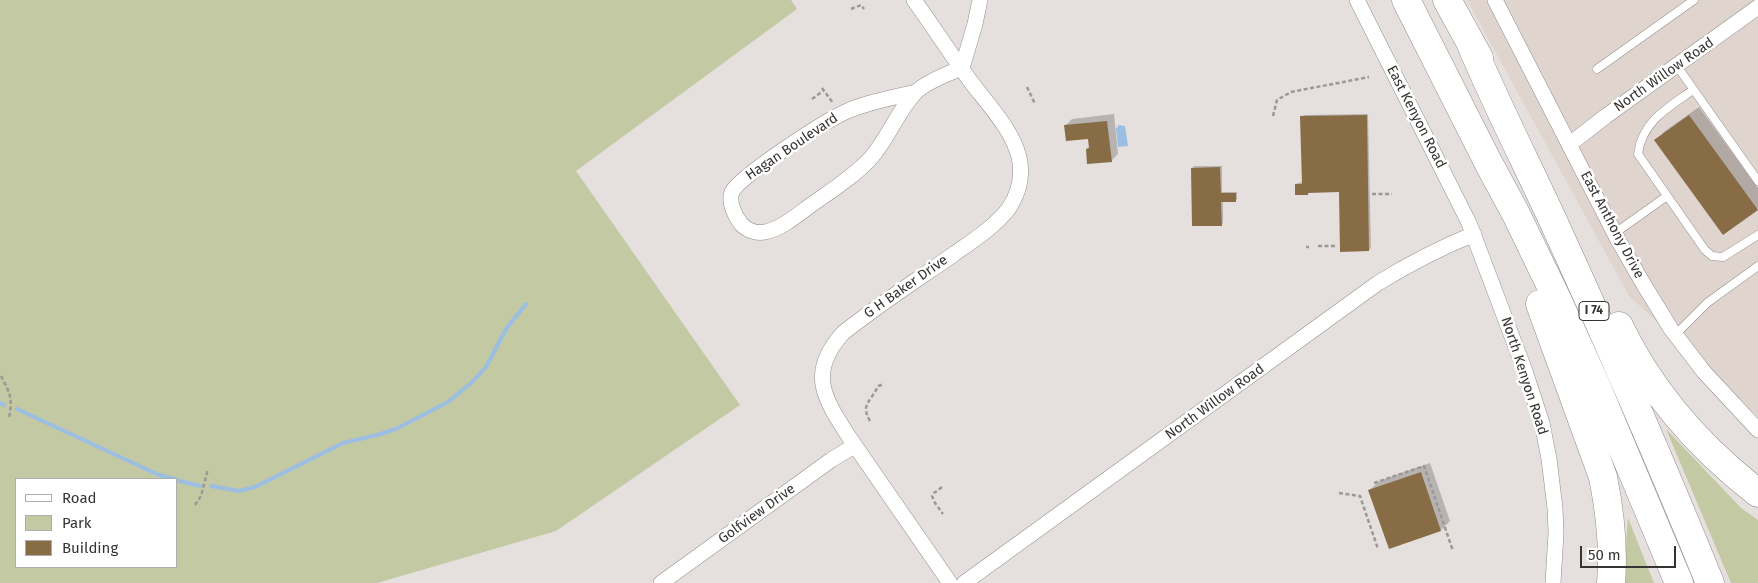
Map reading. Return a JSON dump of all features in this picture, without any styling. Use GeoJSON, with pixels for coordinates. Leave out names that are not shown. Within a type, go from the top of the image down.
{"type":"FeatureCollection","features":[{"type":"Feature","properties":{"kind":"highway","name":"I 74"},"geometry":{"type":"LineString","coordinates":[[1406,0],[1516,214],[1595,383],[1679,583]]}},
{"type":"Feature","properties":{"kind":"highway","name":"I 74"},"geometry":{"type":"LineString","coordinates":[[1447,0],[1470,42],[1492,96],[1554,222],[1622,373],[1710,583]]}},
{"type":"Feature","properties":{"kind":"highway"},"geometry":{"type":"LineString","coordinates":[[1470,42],[1521,129],[1639,364],[1658,391],[1702,444],[1728,469],[1758,493]]}},
{"type":"Feature","properties":{"kind":"highway"},"geometry":{"type":"LineString","coordinates":[[1489,164],[1603,477],[1609,506],[1612,537],[1611,583]]}},
{"type":"Feature","properties":{"kind":"street","name":"G H Baker Drive"},"geometry":{"type":"LineString","coordinates":[[914,0],[1000,120],[1012,140],[1019,157],[1020,170],[1016,195],[1000,218],[843,333],[827,353],[822,373],[825,394],[836,417],[854,446],[950,583]]}},
{"type":"Feature","properties":{"kind":"street"},"geometry":{"type":"LineString","coordinates":[[962,68],[980,0]]}},
{"type":"Feature","properties":{"kind":"street","name":"East Kenyon Road"},"geometry":{"type":"LineString","coordinates":[[1357,0],[1474,234]]}},
{"type":"Feature","properties":{"kind":"street","name":"East Anthony Drive"},"geometry":{"type":"LineString","coordinates":[[1495,0],[1615,234],[1644,286],[1675,335],[1704,372],[1758,430]]}},
{"type":"Feature","properties":{"kind":"street","name":"North Willow Road"},"geometry":{"type":"LineString","coordinates":[[1570,144],[1758,7]]}},
{"type":"Feature","properties":{"kind":"street","name":"Hagan Boulevard"},"geometry":{"type":"LineString","coordinates":[[916,92],[871,158],[854,174],[773,230],[763,233],[754,232],[740,222],[734,211],[731,199],[732,192],[740,182],[781,152],[840,115],[864,105],[916,92],[936,79],[943,78],[962,68]]}},
{"type":"Feature","properties":{"kind":"street","name":"North Willow Road"},"geometry":{"type":"LineString","coordinates":[[964,583],[1378,283],[1447,245],[1474,234]]}},
{"type":"Feature","properties":{"kind":"street","name":"North Kenyon Road"},"geometry":{"type":"LineString","coordinates":[[1474,234],[1525,371],[1542,423],[1550,459],[1555,508],[1556,533],[1553,583]]}},
{"type":"Feature","properties":{"kind":"street","name":"Golfview Drive"},"geometry":{"type":"LineString","coordinates":[[661,583],[831,460],[854,446]]}},
{"type":"Feature","properties":{"kind":"lane"},"geometry":{"type":"LineString","coordinates":[[1597,70],[1694,0]]}},
{"type":"Feature","properties":{"kind":"lane"},"geometry":{"type":"LineString","coordinates":[[1677,66],[1758,181]]}},
{"type":"Feature","properties":{"kind":"lane"},"geometry":{"type":"LineString","coordinates":[[1694,90],[1653,119],[1639,143],[1638,154],[1705,250],[1712,256],[1723,258],[1758,235]]}},
{"type":"Feature","properties":{"kind":"lane"},"geometry":{"type":"LineString","coordinates":[[1615,234],[1667,196]]}},
{"type":"Feature","properties":{"kind":"lane"},"geometry":{"type":"LineString","coordinates":[[1675,335],[1707,303],[1758,266]]}},
{"type":"Feature","properties":{"kind":"path"},"geometry":{"type":"LineString","coordinates":[[852,9],[861,5],[864,9]]}},
{"type":"Feature","properties":{"kind":"path"},"geometry":{"type":"LineString","coordinates":[[1273,116],[1277,100],[1291,92],[1369,78]]}},
{"type":"Feature","properties":{"kind":"path"},"geometry":{"type":"LineString","coordinates":[[1027,87],[1035,104]]}},
{"type":"Feature","properties":{"kind":"path"},"geometry":{"type":"LineString","coordinates":[[812,99],[823,90],[840,115]]}},
{"type":"Feature","properties":{"kind":"path"},"geometry":{"type":"LineString","coordinates":[[1372,194],[1392,194]]}},
{"type":"Feature","properties":{"kind":"path"},"geometry":{"type":"LineString","coordinates":[[1318,246],[1336,246]]}},
{"type":"Feature","properties":{"kind":"path"},"geometry":{"type":"LineString","coordinates":[[1,376],[10,393],[12,404],[9,418]]}},
{"type":"Feature","properties":{"kind":"path"},"geometry":{"type":"LineString","coordinates":[[870,421],[865,410],[866,406],[878,386],[884,384]]}},
{"type":"Feature","properties":{"kind":"path"},"geometry":{"type":"LineString","coordinates":[[1374,482],[1424,466],[1453,551]]}},
{"type":"Feature","properties":{"kind":"path"},"geometry":{"type":"LineString","coordinates":[[194,505],[204,486],[208,469]]}},
{"type":"Feature","properties":{"kind":"path"},"geometry":{"type":"LineString","coordinates":[[942,487],[932,496],[943,514]]}},
{"type":"Feature","properties":{"kind":"path"},"geometry":{"type":"LineString","coordinates":[[1339,493],[1360,496],[1378,549]]}},
{"type":"Feature","properties":{"kind":"shaded area"},"geometry":{"type":"Polygon","coordinates":[[[1467,0],[1758,0],[1758,416],[1629,296],[1467,0]]]}},
{"type":"Feature","properties":{"kind":"green space"},"geometry":{"type":"Polygon","coordinates":[[[0,0],[791,0],[797,9],[576,171],[740,405],[556,531],[377,583],[0,583],[0,0]]]}},
{"type":"Feature","properties":{"kind":"green space"},"geometry":{"type":"Polygon","coordinates":[[[1666,429],[1741,508],[1758,520],[1758,583],[1731,583],[1666,429]]]}},
{"type":"Feature","properties":{"kind":"green space"},"geometry":{"type":"Polygon","coordinates":[[[1628,518],[1654,583],[1623,583],[1628,518]]]}},
{"type":"Feature","properties":{"kind":"water"},"geometry":{"type":"Polygon","coordinates":[[[1118,125],[1125,126],[1128,146],[1118,147],[1116,128],[1118,125]]]}},
{"type":"Feature","properties":{"kind":"building"},"geometry":{"type":"Polygon","coordinates":[[[1367,115],[1369,251],[1340,252],[1339,192],[1295,195],[1295,184],[1302,184],[1300,116],[1367,115]]]}},
{"type":"Feature","properties":{"kind":"building"},"geometry":{"type":"Polygon","coordinates":[[[1689,115],[1758,210],[1723,235],[1654,140],[1689,115]]]}},
{"type":"Feature","properties":{"kind":"building"},"geometry":{"type":"Polygon","coordinates":[[[1107,121],[1112,162],[1087,164],[1086,149],[1089,148],[1088,139],[1066,141],[1064,125],[1107,121]]]}},
{"type":"Feature","properties":{"kind":"building"},"geometry":{"type":"Polygon","coordinates":[[[1220,167],[1221,193],[1236,193],[1236,202],[1221,202],[1222,226],[1192,226],[1191,168],[1220,167]]]}},
{"type":"Feature","properties":{"kind":"building"},"geometry":{"type":"Polygon","coordinates":[[[1421,472],[1441,531],[1389,549],[1368,490],[1421,472]]]}},
{"type":"Feature","properties":{"kind":"waterway"},"geometry":{"type":"LineString","coordinates":[[211,486],[239,491],[255,487],[343,443],[396,429],[448,402],[471,383],[486,367],[506,329],[526,304]]}},
{"type":"Feature","properties":{"kind":"waterway"},"geometry":{"type":"LineString","coordinates":[[0,403],[4,405]]}},
{"type":"Feature","properties":{"kind":"waterway"},"geometry":{"type":"LineString","coordinates":[[17,409],[159,475],[171,478]]}},
{"type":"Feature","properties":{"kind":"waterway"},"geometry":{"type":"LineString","coordinates":[[178,480],[200,486]]}}]}
